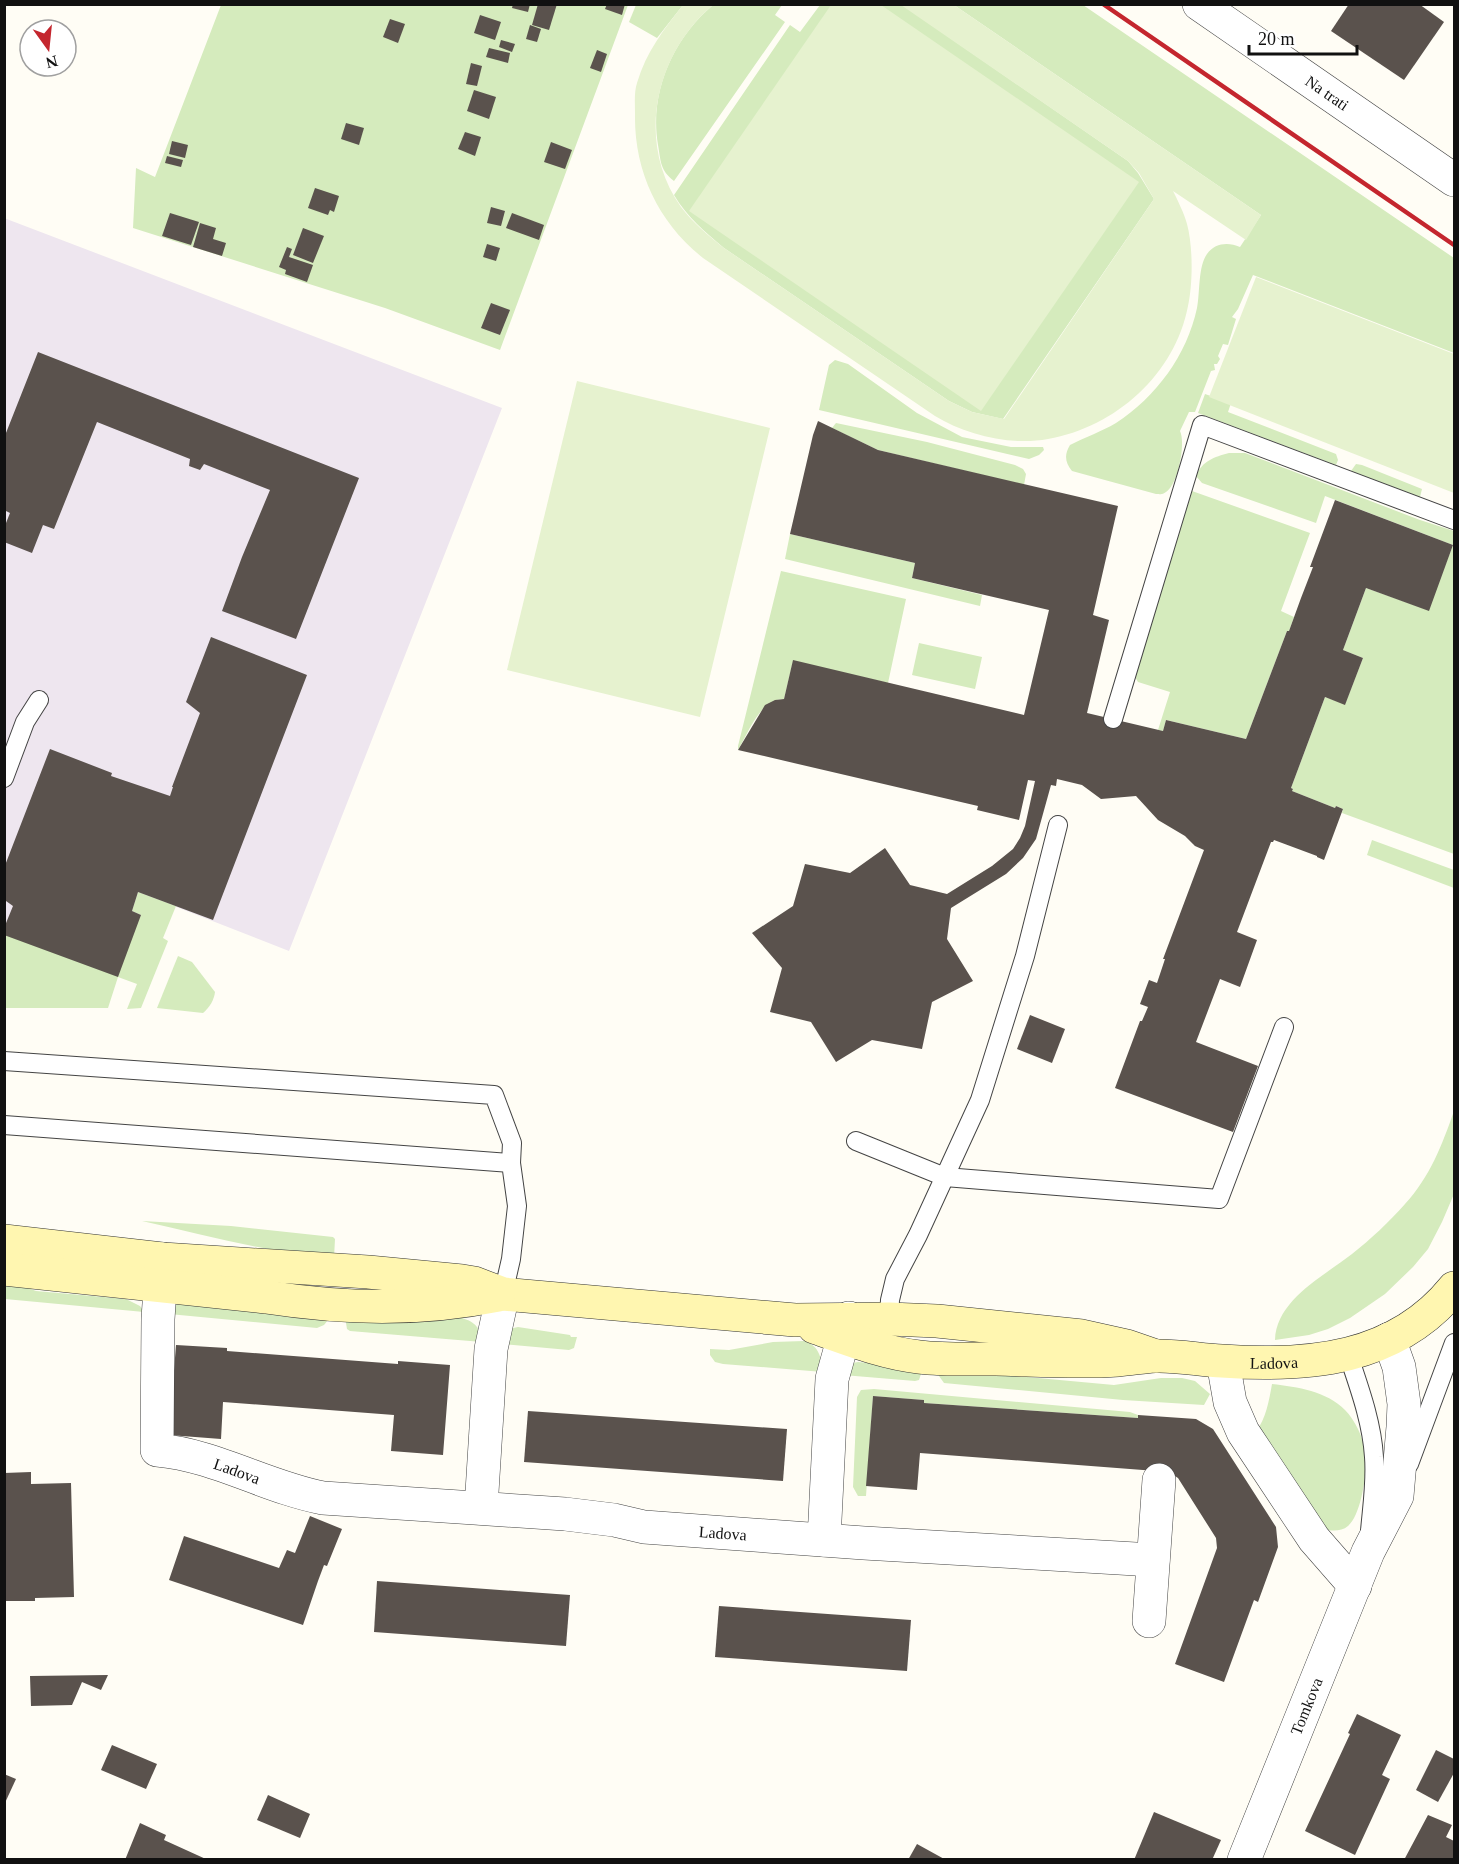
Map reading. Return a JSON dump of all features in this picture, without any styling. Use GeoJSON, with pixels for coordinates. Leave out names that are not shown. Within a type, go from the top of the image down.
{"type":"FeatureCollection","features":[{"type":"Feature","properties":{"kind":"main road","name":"Ladova"},"geometry":{"type":"LineString","coordinates":[[4,1241],[305,1303],[363,1307],[448,1304],[503,1294],[795,1320],[846,1328],[887,1351],[919,1357],[1082,1362],[1156,1356],[1223,1362],[1306,1362],[1348,1354],[1389,1339]]}},
{"type":"Feature","properties":{"kind":"main road","name":"Ladova"},"geometry":{"type":"LineString","coordinates":[[4,1269],[161,1272]]}},
{"type":"Feature","properties":{"kind":"main road"},"geometry":{"type":"LineString","coordinates":[[1389,1339],[1429,1312],[1455,1288]]}},
{"type":"Feature","properties":{"kind":"main road","name":"Ladova"},"geometry":{"type":"LineString","coordinates":[[846,1328],[889,1319],[937,1321],[1082,1336],[1127,1346],[1156,1356]]}},
{"type":"Feature","properties":{"kind":"street","name":"Na trati"},"geometry":{"type":"LineString","coordinates":[[1199,4],[1455,180]]}},
{"type":"Feature","properties":{"kind":"street","name":"Ladova"},"geometry":{"type":"LineString","coordinates":[[161,1272],[158,1319],[157,1450],[203,1459],[304,1494],[323,1498],[481,1508],[604,1519],[644,1527],[1153,1560]]}},
{"type":"Feature","properties":{"kind":"street"},"geometry":{"type":"LineString","coordinates":[[481,1508],[491,1349],[503,1294]]}},
{"type":"Feature","properties":{"kind":"street"},"geometry":{"type":"LineString","coordinates":[[824,1540],[832,1379],[846,1328]]}},
{"type":"Feature","properties":{"kind":"street","name":"Tomkova"},"geometry":{"type":"LineString","coordinates":[[1244,1860],[1368,1552],[1396,1496],[1404,1416],[1403,1393],[1399,1367],[1389,1339]]}},
{"type":"Feature","properties":{"kind":"street"},"geometry":{"type":"LineString","coordinates":[[1223,1362],[1230,1402],[1243,1432],[1314,1539],[1355,1586]]}},
{"type":"Feature","properties":{"kind":"street"},"geometry":{"type":"LineString","coordinates":[[1149,1621],[1159,1480]]}},
{"type":"Feature","properties":{"kind":"lane"},"geometry":{"type":"LineString","coordinates":[[1113,719],[1202,425],[1455,520]]}},
{"type":"Feature","properties":{"kind":"lane"},"geometry":{"type":"LineString","coordinates":[[4,778],[25,722],[39,700]]}},
{"type":"Feature","properties":{"kind":"lane"},"geometry":{"type":"LineString","coordinates":[[889,1319],[890,1300],[895,1279],[980,1100],[1025,956],[1058,825]]}},
{"type":"Feature","properties":{"kind":"lane"},"geometry":{"type":"LineString","coordinates":[[856,1141],[945,1177],[1219,1199],[1284,1027]]}},
{"type":"Feature","properties":{"kind":"lane"},"geometry":{"type":"LineString","coordinates":[[4,1061],[494,1095],[512,1143],[511,1163],[517,1206],[511,1259],[503,1294]]}},
{"type":"Feature","properties":{"kind":"lane"},"geometry":{"type":"LineString","coordinates":[[4,1125],[511,1163]]}},
{"type":"Feature","properties":{"kind":"lane","name":"Tomkova"},"geometry":{"type":"LineString","coordinates":[[1396,1496],[1455,1343]]}},
{"type":"Feature","properties":{"kind":"lane","name":"Tomkova"},"geometry":{"type":"LineString","coordinates":[[1348,1354],[1366,1412],[1374,1456],[1368,1552]]}},
{"type":"Feature","properties":{"kind":"shaded area"},"geometry":{"type":"Polygon","coordinates":[[[4,218],[502,408],[289,951],[156,899],[141,915],[5,932],[4,218]]]}},
{"type":"Feature","properties":{"kind":"green space"},"geometry":{"type":"Polygon","coordinates":[[[901,4],[1128,161],[1154,199],[1003,419],[972,412],[949,401],[724,248],[703,230],[674,195],[790,25],[800,32],[820,5],[901,4]]]}},
{"type":"Feature","properties":{"kind":"green space"},"geometry":{"type":"Polygon","coordinates":[[[221,5],[628,5],[500,350],[385,308],[133,228],[136,168],[155,177],[221,5]]]}},
{"type":"Feature","properties":{"kind":"green space"},"geometry":{"type":"Polygon","coordinates":[[[636,5],[683,5],[657,38],[629,22],[636,5]]]}},
{"type":"Feature","properties":{"kind":"green space"},"geometry":{"type":"Polygon","coordinates":[[[683,5],[713,5],[693,25],[677,48],[665,73],[658,100],[656,127],[658,155],[667,182],[681,207],[696,224],[724,248],[949,401],[972,412],[1004,419],[1154,199],[1139,173],[1128,161],[901,5],[954,5],[1261,215],[1246,240],[1173,191],[1186,220],[1189,233],[1191,276],[1188,306],[1181,331],[1170,354],[1139,394],[1119,410],[1073,433],[1034,441],[1004,440],[961,429],[935,416],[703,258],[687,244],[661,212],[644,175],[639,155],[635,90],[650,51],[683,5]]]}},
{"type":"Feature","properties":{"kind":"green space"},"geometry":{"type":"Polygon","coordinates":[[[713,5],[782,5],[775,15],[785,22],[674,181],[664,169],[658,145],[656,125],[661,86],[667,68],[686,34],[713,5]]]}},
{"type":"Feature","properties":{"kind":"green space"},"geometry":{"type":"Polygon","coordinates":[[[831,5],[881,5],[1139,182],[981,411],[689,211],[831,5]]]}},
{"type":"Feature","properties":{"kind":"green space"},"geometry":{"type":"Polygon","coordinates":[[[954,5],[1083,5],[1454,258],[1454,353],[1253,275],[1232,317],[1236,319],[1228,345],[1223,344],[1218,356],[1220,359],[1217,364],[1214,364],[1215,370],[1211,371],[1195,412],[1189,412],[1180,431],[1182,445],[1180,463],[1170,488],[1163,494],[1156,494],[1072,471],[1066,458],[1070,445],[1116,423],[1131,413],[1157,388],[1178,358],[1197,308],[1202,265],[1207,254],[1210,250],[1222,245],[1231,244],[1240,247],[1261,215],[954,5]]]}},
{"type":"Feature","properties":{"kind":"green space"},"geometry":{"type":"Polygon","coordinates":[[[1256,277],[1454,354],[1454,493],[1209,397],[1256,277]]]}},
{"type":"Feature","properties":{"kind":"green space"},"geometry":{"type":"Polygon","coordinates":[[[835,360],[848,364],[917,413],[962,437],[1011,447],[1043,447],[1044,450],[1029,459],[819,410],[829,365],[835,360]]]}},
{"type":"Feature","properties":{"kind":"green space"},"geometry":{"type":"Polygon","coordinates":[[[577,381],[770,428],[700,717],[507,670],[577,381]]]}},
{"type":"Feature","properties":{"kind":"green space"},"geometry":{"type":"Polygon","coordinates":[[[1205,394],[1231,403],[1228,412],[1336,454],[1338,460],[1336,465],[1198,413],[1205,394]]]}},
{"type":"Feature","properties":{"kind":"green space"},"geometry":{"type":"Polygon","coordinates":[[[836,423],[927,442],[1015,465],[1023,469],[1026,474],[1024,485],[878,450],[832,428],[836,423]]]}},
{"type":"Feature","properties":{"kind":"green space"},"geometry":{"type":"Polygon","coordinates":[[[1229,453],[1245,453],[1454,531],[1454,854],[1342,813],[1343,809],[1292,791],[1291,788],[1325,697],[1345,704],[1363,658],[1343,650],[1366,588],[1428,610],[1453,545],[1325,496],[1316,523],[1202,483],[1196,476],[1205,463],[1229,453]]]}},
{"type":"Feature","properties":{"kind":"green space"},"geometry":{"type":"Polygon","coordinates":[[[1356,464],[1422,489],[1420,497],[1351,471],[1356,464]]]}},
{"type":"Feature","properties":{"kind":"green space"},"geometry":{"type":"Polygon","coordinates":[[[1192,491],[1310,533],[1281,611],[1294,617],[1246,739],[1166,720],[1163,731],[1158,730],[1170,692],[1138,682],[1135,677],[1192,491]]]}},
{"type":"Feature","properties":{"kind":"green space"},"geometry":{"type":"Polygon","coordinates":[[[790,534],[915,563],[912,578],[982,595],[980,606],[785,559],[790,534]]]}},
{"type":"Feature","properties":{"kind":"green space"},"geometry":{"type":"Polygon","coordinates":[[[781,571],[906,599],[888,683],[793,661],[784,699],[768,704],[762,710],[738,750],[738,746],[781,571]]]}},
{"type":"Feature","properties":{"kind":"green space"},"geometry":{"type":"Polygon","coordinates":[[[919,643],[982,657],[975,689],[912,675],[919,643]]]}},
{"type":"Feature","properties":{"kind":"green space"},"geometry":{"type":"Polygon","coordinates":[[[1372,840],[1454,870],[1454,888],[1367,855],[1372,840]]]}},
{"type":"Feature","properties":{"kind":"green space"},"geometry":{"type":"Polygon","coordinates":[[[138,892],[176,906],[163,938],[168,941],[141,1008],[127,1009],[137,984],[118,977],[108,1008],[5,1008],[4,935],[141,915],[132,911],[138,892]]]}},
{"type":"Feature","properties":{"kind":"green space"},"geometry":{"type":"Polygon","coordinates":[[[178,956],[192,962],[215,992],[214,998],[203,1013],[157,1008],[178,956]]]}},
{"type":"Feature","properties":{"kind":"green space"},"geometry":{"type":"Polygon","coordinates":[[[1454,1111],[1454,1194],[1428,1249],[1385,1294],[1350,1318],[1309,1335],[1275,1340],[1277,1326],[1292,1301],[1373,1236],[1414,1194],[1434,1160],[1454,1111]]]}},
{"type":"Feature","properties":{"kind":"green space"},"geometry":{"type":"Polygon","coordinates":[[[142,1221],[231,1226],[333,1237],[335,1239],[334,1258],[262,1248],[142,1221]]]}},
{"type":"Feature","properties":{"kind":"green space"},"geometry":{"type":"Polygon","coordinates":[[[4,1279],[36,1291],[126,1299],[140,1306],[144,1312],[5,1299],[4,1279]]]}},
{"type":"Feature","properties":{"kind":"green space"},"geometry":{"type":"Polygon","coordinates":[[[180,1303],[328,1320],[317,1328],[169,1314],[175,1305],[180,1303]]]}},
{"type":"Feature","properties":{"kind":"green space"},"geometry":{"type":"Polygon","coordinates":[[[345,1317],[458,1317],[475,1325],[480,1332],[482,1342],[350,1331],[347,1329],[345,1317]]]}},
{"type":"Feature","properties":{"kind":"green space"},"geometry":{"type":"Polygon","coordinates":[[[518,1327],[577,1337],[574,1348],[569,1350],[502,1344],[509,1329],[518,1327]]]}},
{"type":"Feature","properties":{"kind":"green space"},"geometry":{"type":"Polygon","coordinates":[[[804,1341],[817,1349],[823,1372],[723,1364],[715,1362],[710,1355],[710,1349],[729,1350],[773,1342],[804,1341]]]}},
{"type":"Feature","properties":{"kind":"green space"},"geometry":{"type":"Polygon","coordinates":[[[853,1363],[923,1368],[919,1380],[915,1381],[843,1375],[853,1363]]]}},
{"type":"Feature","properties":{"kind":"green space"},"geometry":{"type":"Polygon","coordinates":[[[939,1369],[1114,1385],[1161,1378],[1182,1378],[1195,1381],[1210,1394],[1204,1405],[1123,1400],[944,1383],[939,1376],[939,1369]]]}},
{"type":"Feature","properties":{"kind":"green space"},"geometry":{"type":"Polygon","coordinates":[[[1272,1384],[1302,1389],[1329,1398],[1345,1410],[1358,1429],[1365,1451],[1365,1479],[1357,1512],[1345,1528],[1322,1529],[1256,1432],[1265,1415],[1272,1384]]]}},
{"type":"Feature","properties":{"kind":"green space"},"geometry":{"type":"Polygon","coordinates":[[[874,1389],[1130,1412],[1138,1415],[1138,1418],[924,1403],[924,1400],[873,1396],[866,1496],[858,1496],[853,1487],[857,1397],[861,1390],[874,1389]]]}},
{"type":"Feature","properties":{"kind":"building"},"geometry":{"type":"Polygon","coordinates":[[[513,4],[530,4],[528,12],[512,8],[513,4]]]}},
{"type":"Feature","properties":{"kind":"building"},"geometry":{"type":"Polygon","coordinates":[[[538,4],[557,4],[549,30],[532,25],[538,4]]]}},
{"type":"Feature","properties":{"kind":"building"},"geometry":{"type":"Polygon","coordinates":[[[607,4],[625,4],[622,15],[605,9],[607,4]]]}},
{"type":"Feature","properties":{"kind":"building"},"geometry":{"type":"Polygon","coordinates":[[[1349,4],[1419,4],[1444,22],[1404,80],[1331,31],[1349,4]]]}},
{"type":"Feature","properties":{"kind":"building"},"geometry":{"type":"Polygon","coordinates":[[[480,15],[501,22],[495,40],[474,33],[480,15]]]}},
{"type":"Feature","properties":{"kind":"building"},"geometry":{"type":"Polygon","coordinates":[[[390,19],[405,24],[398,43],[383,37],[390,19]]]}},
{"type":"Feature","properties":{"kind":"building"},"geometry":{"type":"Polygon","coordinates":[[[530,25],[541,29],[537,42],[526,39],[530,25]]]}},
{"type":"Feature","properties":{"kind":"building"},"geometry":{"type":"Polygon","coordinates":[[[501,40],[515,44],[512,52],[499,47],[501,40]]]}},
{"type":"Feature","properties":{"kind":"building"},"geometry":{"type":"Polygon","coordinates":[[[489,48],[510,53],[508,63],[486,57],[489,48]]]}},
{"type":"Feature","properties":{"kind":"building"},"geometry":{"type":"Polygon","coordinates":[[[597,50],[607,54],[601,72],[590,68],[597,50]]]}},
{"type":"Feature","properties":{"kind":"building"},"geometry":{"type":"Polygon","coordinates":[[[471,63],[482,66],[477,86],[466,84],[471,63]]]}},
{"type":"Feature","properties":{"kind":"building"},"geometry":{"type":"Polygon","coordinates":[[[474,90],[496,97],[489,119],[467,111],[474,90]]]}},
{"type":"Feature","properties":{"kind":"building"},"geometry":{"type":"Polygon","coordinates":[[[346,123],[364,128],[359,145],[341,139],[346,123]]]}},
{"type":"Feature","properties":{"kind":"building"},"geometry":{"type":"Polygon","coordinates":[[[465,132],[481,137],[475,156],[458,149],[465,132]]]}},
{"type":"Feature","properties":{"kind":"building"},"geometry":{"type":"Polygon","coordinates":[[[172,141],[188,145],[185,158],[169,154],[172,141]]]}},
{"type":"Feature","properties":{"kind":"building"},"geometry":{"type":"Polygon","coordinates":[[[551,142],[572,150],[565,169],[544,162],[551,142]]]}},
{"type":"Feature","properties":{"kind":"building"},"geometry":{"type":"Polygon","coordinates":[[[167,156],[183,160],[181,167],[165,163],[167,156]]]}},
{"type":"Feature","properties":{"kind":"building"},"geometry":{"type":"Polygon","coordinates":[[[315,188],[339,196],[334,212],[330,210],[328,215],[308,208],[315,188]]]}},
{"type":"Feature","properties":{"kind":"building"},"geometry":{"type":"Polygon","coordinates":[[[491,207],[505,211],[501,226],[487,223],[491,207]]]}},
{"type":"Feature","properties":{"kind":"building"},"geometry":{"type":"Polygon","coordinates":[[[170,213],[199,222],[191,245],[162,236],[170,213]]]}},
{"type":"Feature","properties":{"kind":"building"},"geometry":{"type":"Polygon","coordinates":[[[512,213],[544,225],[539,240],[506,228],[512,213]]]}},
{"type":"Feature","properties":{"kind":"building"},"geometry":{"type":"Polygon","coordinates":[[[200,223],[216,228],[213,239],[226,243],[222,256],[193,247],[200,223]]]}},
{"type":"Feature","properties":{"kind":"building"},"geometry":{"type":"Polygon","coordinates":[[[303,228],[324,236],[313,263],[293,255],[303,228]]]}},
{"type":"Feature","properties":{"kind":"building"},"geometry":{"type":"Polygon","coordinates":[[[487,244],[500,248],[496,261],[483,257],[487,244]]]}},
{"type":"Feature","properties":{"kind":"building"},"geometry":{"type":"Polygon","coordinates":[[[287,247],[292,249],[289,257],[313,265],[307,282],[285,274],[286,270],[279,267],[287,247]]]}},
{"type":"Feature","properties":{"kind":"building"},"geometry":{"type":"Polygon","coordinates":[[[491,303],[510,310],[500,335],[481,328],[491,303]]]}},
{"type":"Feature","properties":{"kind":"building"},"geometry":{"type":"Polygon","coordinates":[[[38,352],[359,478],[296,639],[222,611],[270,490],[204,464],[200,470],[189,466],[190,459],[97,422],[54,529],[43,525],[32,553],[4,542],[4,528],[10,513],[4,510],[4,438],[38,352]]]}},
{"type":"Feature","properties":{"kind":"building"},"geometry":{"type":"Polygon","coordinates":[[[818,421],[878,450],[1118,506],[1093,615],[1109,620],[1087,713],[1163,731],[1166,720],[1246,739],[1313,567],[1310,567],[1335,500],[1453,545],[1429,611],[1366,588],[1343,650],[1363,658],[1345,705],[1325,697],[1291,788],[1292,791],[1343,809],[1324,860],[1274,840],[1271,842],[1237,932],[1257,940],[1240,987],[1220,979],[1196,1042],[1258,1066],[1233,1132],[1115,1088],[1140,1021],[1148,1007],[1140,1004],[1149,980],[1157,983],[1165,959],[1163,959],[1204,850],[1158,820],[1136,796],[1101,799],[1082,785],[1057,779],[1056,786],[1051,785],[1036,839],[1023,858],[1006,874],[951,908],[947,939],[973,981],[932,1002],[922,1049],[872,1040],[836,1062],[811,1022],[770,1012],[782,968],[752,933],[793,906],[805,864],[850,873],[885,848],[910,885],[947,894],[992,866],[1013,849],[1025,826],[1035,781],[1028,780],[1019,820],[977,810],[978,806],[738,750],[765,705],[784,699],[793,660],[1024,715],[1049,610],[912,578],[915,563],[790,534],[818,421]]]}},
{"type":"Feature","properties":{"kind":"building"},"geometry":{"type":"Polygon","coordinates":[[[211,637],[307,675],[213,920],[138,892],[132,911],[141,915],[118,977],[4,935],[4,928],[13,906],[6,901],[4,904],[4,868],[50,749],[112,773],[111,776],[170,796],[200,713],[186,702],[211,637]]]}},
{"type":"Feature","properties":{"kind":"building"},"geometry":{"type":"Polygon","coordinates":[[[1030,1015],[1065,1029],[1052,1063],[1017,1049],[1030,1015]]]}},
{"type":"Feature","properties":{"kind":"building"},"geometry":{"type":"Polygon","coordinates":[[[176,1345],[398,1364],[398,1361],[450,1365],[443,1455],[391,1451],[394,1415],[223,1402],[221,1439],[169,1435],[176,1345]]]}},
{"type":"Feature","properties":{"kind":"building"},"geometry":{"type":"Polygon","coordinates":[[[873,1396],[924,1400],[924,1403],[1138,1418],[1138,1415],[1196,1419],[1213,1429],[1276,1527],[1278,1547],[1258,1602],[1254,1600],[1224,1682],[1175,1664],[1217,1548],[1216,1538],[1178,1478],[1169,1472],[920,1453],[917,1490],[866,1486],[873,1396]]]}},
{"type":"Feature","properties":{"kind":"building"},"geometry":{"type":"Polygon","coordinates":[[[528,1411],[787,1429],[783,1481],[524,1462],[528,1411]]]}},
{"type":"Feature","properties":{"kind":"building"},"geometry":{"type":"Polygon","coordinates":[[[31,1472],[31,1484],[71,1483],[74,1597],[4,1601],[4,1473],[31,1472]]]}},
{"type":"Feature","properties":{"kind":"building"},"geometry":{"type":"Polygon","coordinates":[[[310,1516],[342,1529],[327,1566],[324,1565],[303,1625],[169,1580],[184,1536],[279,1568],[287,1550],[295,1553],[310,1516]]]}},
{"type":"Feature","properties":{"kind":"building"},"geometry":{"type":"Polygon","coordinates":[[[377,1581],[570,1595],[566,1646],[374,1632],[377,1581]]]}},
{"type":"Feature","properties":{"kind":"building"},"geometry":{"type":"Polygon","coordinates":[[[719,1606],[911,1620],[907,1671],[715,1657],[719,1606]]]}},
{"type":"Feature","properties":{"kind":"building"},"geometry":{"type":"Polygon","coordinates":[[[108,1675],[101,1690],[82,1682],[72,1705],[31,1706],[30,1676],[108,1675]]]}},
{"type":"Feature","properties":{"kind":"building"},"geometry":{"type":"Polygon","coordinates":[[[1357,1714],[1401,1735],[1382,1775],[1390,1779],[1355,1855],[1305,1831],[1357,1714]]]}},
{"type":"Feature","properties":{"kind":"building"},"geometry":{"type":"Polygon","coordinates":[[[112,1745],[157,1764],[146,1789],[101,1770],[112,1745]]]}},
{"type":"Feature","properties":{"kind":"building"},"geometry":{"type":"Polygon","coordinates":[[[1436,1750],[1454,1759],[1454,1773],[1438,1802],[1416,1790],[1436,1750]]]}},
{"type":"Feature","properties":{"kind":"building"},"geometry":{"type":"Polygon","coordinates":[[[4,1774],[16,1779],[4,1805],[4,1774]]]}},
{"type":"Feature","properties":{"kind":"building"},"geometry":{"type":"Polygon","coordinates":[[[268,1795],[310,1814],[300,1838],[257,1820],[268,1795]]]}},
{"type":"Feature","properties":{"kind":"building"},"geometry":{"type":"Polygon","coordinates":[[[1154,1812],[1221,1840],[1212,1860],[1134,1860],[1154,1812]]]}},
{"type":"Feature","properties":{"kind":"building"},"geometry":{"type":"Polygon","coordinates":[[[1428,1815],[1452,1825],[1446,1837],[1454,1841],[1453,1860],[1404,1860],[1428,1815]]]}},
{"type":"Feature","properties":{"kind":"building"},"geometry":{"type":"Polygon","coordinates":[[[140,1823],[166,1835],[164,1840],[208,1860],[125,1860],[140,1823]]]}},
{"type":"Feature","properties":{"kind":"building"},"geometry":{"type":"Polygon","coordinates":[[[917,1844],[946,1860],[908,1860],[917,1844]]]}},
{"type":"Feature","properties":{"kind":"railway"},"geometry":{"type":"LineString","coordinates":[[1103,4],[1454,245]]}}]}
